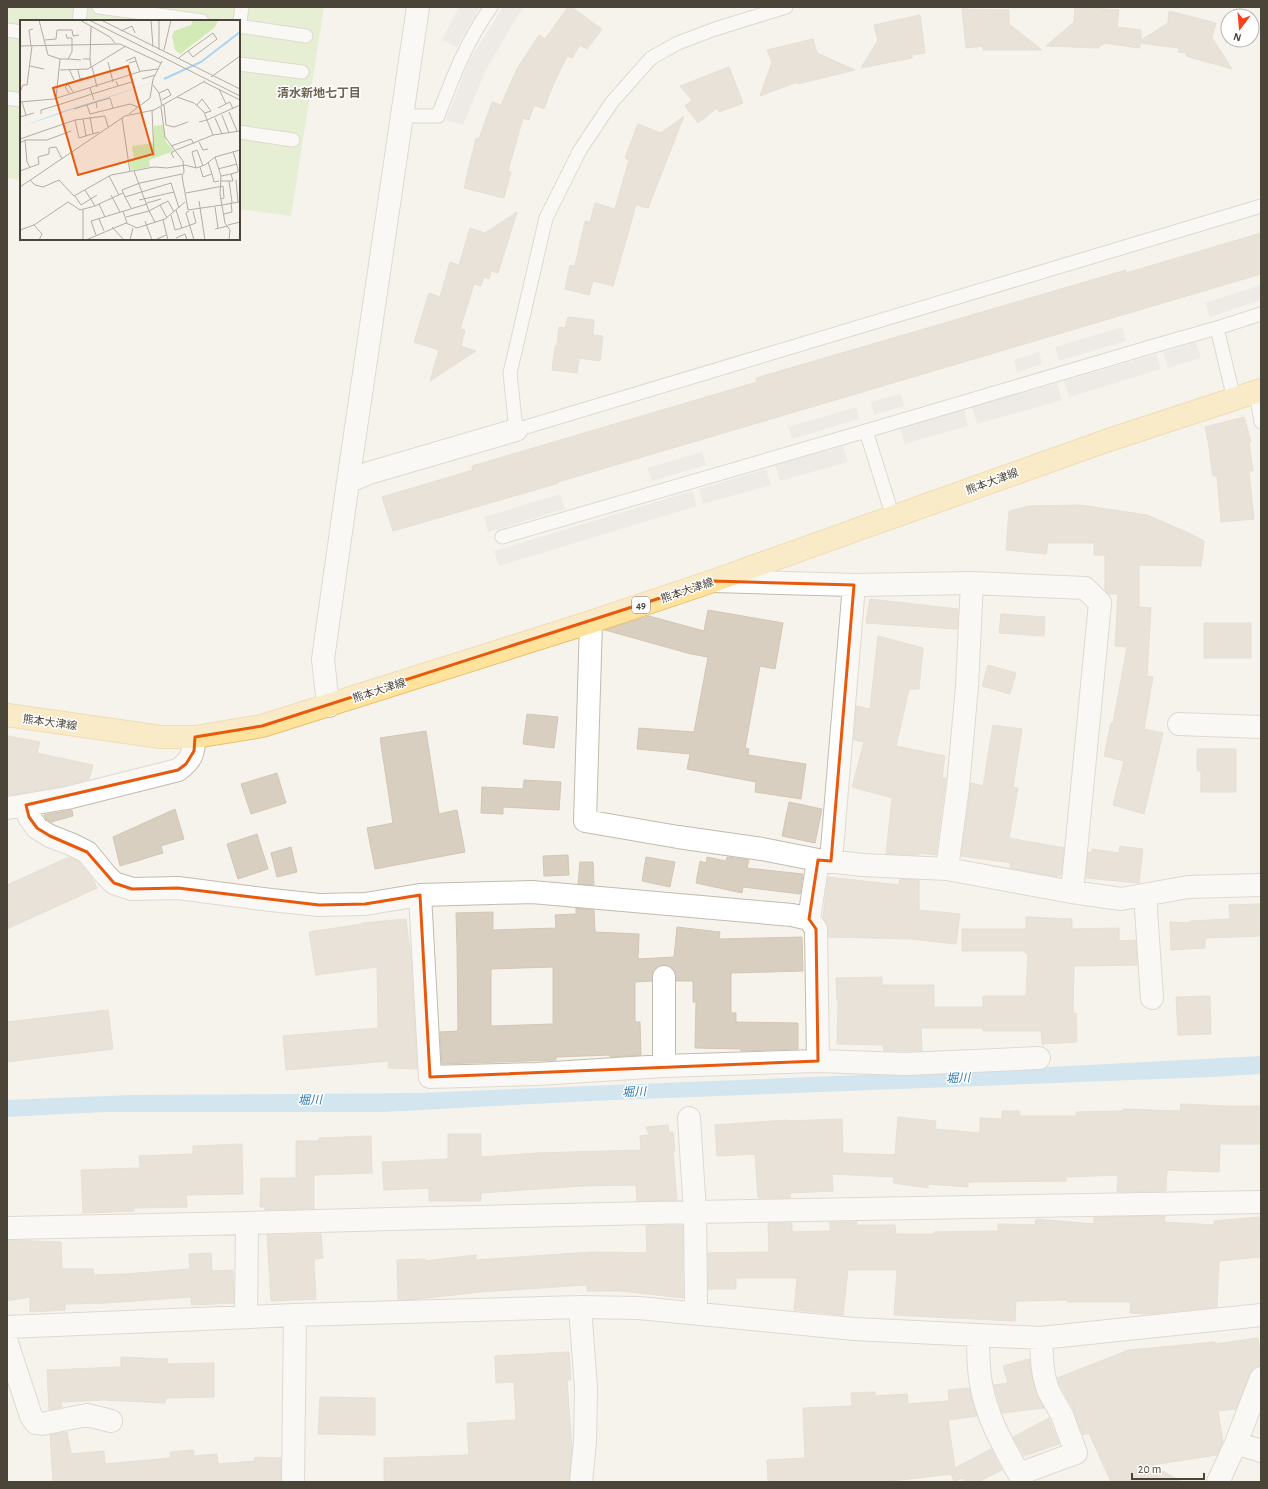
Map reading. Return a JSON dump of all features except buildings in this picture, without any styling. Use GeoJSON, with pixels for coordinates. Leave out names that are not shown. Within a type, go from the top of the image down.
{"type":"FeatureCollection","features":[{"type":"Feature","properties":{"kind":"main road","name":"熊本大津線"},"geometry":{"type":"LineString","coordinates":[[7,715],[161,738],[195,737],[262,726],[591,622],[713,581],[1103,442],[1258,391]]}},
{"type":"Feature","properties":{"kind":"street"},"geometry":{"type":"LineString","coordinates":[[329,706],[323,659],[418,7]]}},
{"type":"Feature","properties":{"kind":"street"},"geometry":{"type":"LineString","coordinates":[[348,482],[369,473],[516,430]]}},
{"type":"Feature","properties":{"kind":"street"},"geometry":{"type":"LineString","coordinates":[[713,581],[854,585],[972,583],[1085,588],[1100,603],[1072,892]]}},
{"type":"Feature","properties":{"kind":"street"},"geometry":{"type":"LineString","coordinates":[[947,870],[958,786],[967,686],[972,583]]}},
{"type":"Feature","properties":{"kind":"street"},"geometry":{"type":"LineString","coordinates":[[809,919],[824,861],[854,585]]}},
{"type":"Feature","properties":{"kind":"street"},"geometry":{"type":"LineString","coordinates":[[591,622],[585,821],[678,837],[762,849],[824,861],[947,870],[1121,899],[1188,887],[1261,885]]}},
{"type":"Feature","properties":{"kind":"street"},"geometry":{"type":"LineString","coordinates":[[1179,724],[1261,727]]}},
{"type":"Feature","properties":{"kind":"street"},"geometry":{"type":"LineString","coordinates":[[17,807],[67,798],[178,770],[186,764],[191,757],[194,751],[195,737]]}},
{"type":"Feature","properties":{"kind":"street"},"geometry":{"type":"LineString","coordinates":[[17,807],[29,817],[37,828],[50,836],[87,852],[114,883],[132,889],[178,888],[319,905],[365,904],[420,895],[532,892],[792,915],[809,919],[816,929],[818,1061]]}},
{"type":"Feature","properties":{"kind":"street"},"geometry":{"type":"LineString","coordinates":[[420,895],[430,1077],[537,1074],[664,1066],[818,1061],[906,1064],[1039,1058]]}},
{"type":"Feature","properties":{"kind":"street"},"geometry":{"type":"LineString","coordinates":[[1145,895],[1152,998]]}},
{"type":"Feature","properties":{"kind":"street"},"geometry":{"type":"LineString","coordinates":[[664,977],[664,1066]]}},
{"type":"Feature","properties":{"kind":"street"},"geometry":{"type":"LineString","coordinates":[[689,1118],[695,1212],[696,1302],[692,1313]]}},
{"type":"Feature","properties":{"kind":"street"},"geometry":{"type":"LineString","coordinates":[[10,1228],[695,1212],[1261,1202]]}},
{"type":"Feature","properties":{"kind":"street"},"geometry":{"type":"LineString","coordinates":[[246,1317],[247,1223]]}},
{"type":"Feature","properties":{"kind":"street"},"geometry":{"type":"LineString","coordinates":[[580,1307],[586,1388],[585,1442],[581,1482]]}},
{"type":"Feature","properties":{"kind":"street"},"geometry":{"type":"LineString","coordinates":[[7,1327],[295,1314],[580,1307],[639,1308],[854,1329],[1041,1338],[1261,1315]]}},
{"type":"Feature","properties":{"kind":"street"},"geometry":{"type":"LineString","coordinates":[[293,1482],[295,1314]]}},
{"type":"Feature","properties":{"kind":"street"},"geometry":{"type":"LineString","coordinates":[[978,1336],[979,1368],[986,1404],[998,1437],[1019,1474],[1076,1453],[1062,1414],[1048,1390],[1044,1376],[1041,1338]]}},
{"type":"Feature","properties":{"kind":"street"},"geometry":{"type":"LineString","coordinates":[[7,1343],[31,1416],[36,1423],[42,1424],[87,1414],[111,1421]]}},
{"type":"Feature","properties":{"kind":"street"},"geometry":{"type":"LineString","coordinates":[[1218,1482],[1236,1443],[1261,1378]]}},
{"type":"Feature","properties":{"kind":"street"},"geometry":{"type":"LineString","coordinates":[[1236,1443],[1261,1451]]}},
{"type":"Feature","properties":{"kind":"lane"},"geometry":{"type":"LineString","coordinates":[[79,20],[82,7]]}},
{"type":"Feature","properties":{"kind":"lane"},"geometry":{"type":"LineString","coordinates":[[99,7],[196,20]]}},
{"type":"Feature","properties":{"kind":"lane"},"geometry":{"type":"LineString","coordinates":[[240,20],[242,7]]}},
{"type":"Feature","properties":{"kind":"lane"},"geometry":{"type":"LineString","coordinates":[[402,116],[438,116],[452,76],[491,7]]}},
{"type":"Feature","properties":{"kind":"lane"},"geometry":{"type":"LineString","coordinates":[[786,7],[715,28],[678,43],[651,58],[612,102],[580,150],[546,218],[510,373],[516,430],[1261,206]]}},
{"type":"Feature","properties":{"kind":"lane"},"geometry":{"type":"LineString","coordinates":[[240,27],[306,36]]}},
{"type":"Feature","properties":{"kind":"lane"},"geometry":{"type":"LineString","coordinates":[[7,30],[20,32]]}},
{"type":"Feature","properties":{"kind":"lane"},"geometry":{"type":"LineString","coordinates":[[240,64],[302,72]]}},
{"type":"Feature","properties":{"kind":"lane"},"geometry":{"type":"LineString","coordinates":[[7,98],[20,100]]}},
{"type":"Feature","properties":{"kind":"lane"},"geometry":{"type":"LineString","coordinates":[[240,132],[293,140]]}},
{"type":"Feature","properties":{"kind":"lane"},"geometry":{"type":"LineString","coordinates":[[502,537],[1261,314]]}},
{"type":"Feature","properties":{"kind":"lane"},"geometry":{"type":"LineString","coordinates":[[1217,328],[1234,399]]}},
{"type":"Feature","properties":{"kind":"lane"},"geometry":{"type":"LineString","coordinates":[[1258,391],[1261,422]]}},
{"type":"Feature","properties":{"kind":"lane"},"geometry":{"type":"LineString","coordinates":[[866,431],[892,517]]}},
{"type":"Feature","properties":{"kind":"highlighted area"},"geometry":{"type":"Polygon","coordinates":[[[713,581],[854,585],[831,861],[818,860],[809,919],[816,929],[818,1061],[430,1077],[420,895],[365,904],[319,905],[178,888],[132,889],[114,883],[87,852],[50,836],[37,828],[29,817],[26,805],[178,770],[186,764],[194,751],[195,737],[262,726],[713,581]]]}},
{"type":"Feature","properties":{"kind":"green space"},"geometry":{"type":"Polygon","coordinates":[[[7,7],[324,7],[291,216],[240,209],[240,20],[20,20],[20,180],[7,178],[7,7]]]}},
{"type":"Feature","properties":{"kind":"shaded area"},"geometry":{"type":"Polygon","coordinates":[[[459,7],[480,7],[457,47],[442,40],[459,7]]]}},
{"type":"Feature","properties":{"kind":"shaded area"},"geometry":{"type":"Polygon","coordinates":[[[503,7],[524,7],[486,70],[463,125],[446,120],[469,61],[503,7]]]}},
{"type":"Feature","properties":{"kind":"shaded area"},"geometry":{"type":"Polygon","coordinates":[[[1261,285],[1261,300],[1210,317],[1205,303],[1261,285]]]}},
{"type":"Feature","properties":{"kind":"shaded area"},"geometry":{"type":"Polygon","coordinates":[[[1122,327],[1126,341],[1059,361],[1055,347],[1122,327]]]}},
{"type":"Feature","properties":{"kind":"shaded area"},"geometry":{"type":"Polygon","coordinates":[[[1196,342],[1201,358],[1168,368],[1163,352],[1196,342]]]}},
{"type":"Feature","properties":{"kind":"shaded area"},"geometry":{"type":"Polygon","coordinates":[[[1039,352],[1042,364],[1017,372],[1014,360],[1039,352]]]}},
{"type":"Feature","properties":{"kind":"shaded area"},"geometry":{"type":"Polygon","coordinates":[[[1156,354],[1161,369],[1069,397],[1064,381],[1156,354]]]}},
{"type":"Feature","properties":{"kind":"shaded area"},"geometry":{"type":"Polygon","coordinates":[[[1057,383],[1062,400],[977,424],[972,407],[1057,383]]]}},
{"type":"Feature","properties":{"kind":"shaded area"},"geometry":{"type":"Polygon","coordinates":[[[901,394],[904,406],[874,415],[871,402],[901,394]]]}},
{"type":"Feature","properties":{"kind":"shaded area"},"geometry":{"type":"Polygon","coordinates":[[[856,407],[859,419],[792,439],[788,427],[856,407]]]}},
{"type":"Feature","properties":{"kind":"shaded area"},"geometry":{"type":"Polygon","coordinates":[[[964,410],[968,426],[905,444],[900,428],[964,410]]]}},
{"type":"Feature","properties":{"kind":"shaded area"},"geometry":{"type":"Polygon","coordinates":[[[843,446],[848,462],[780,481],[775,465],[843,446]]]}},
{"type":"Feature","properties":{"kind":"shaded area"},"geometry":{"type":"Polygon","coordinates":[[[702,452],[706,465],[652,481],[647,468],[702,452]]]}},
{"type":"Feature","properties":{"kind":"shaded area"},"geometry":{"type":"Polygon","coordinates":[[[766,469],[771,485],[703,504],[699,489],[766,469]]]}},
{"type":"Feature","properties":{"kind":"shaded area"},"geometry":{"type":"Polygon","coordinates":[[[692,491],[697,506],[499,566],[494,551],[692,491]]]}},
{"type":"Feature","properties":{"kind":"shaded area"},"geometry":{"type":"Polygon","coordinates":[[[560,494],[565,509],[488,532],[484,517],[560,494]]]}},
{"type":"Feature","properties":{"kind":"water","name":"堀川"},"geometry":{"type":"Polygon","coordinates":[[[1261,1056],[1261,1074],[1212,1077],[590,1101],[383,1112],[105,1112],[7,1117],[7,1100],[132,1095],[418,1093],[1009,1069],[1261,1056]]]}},
{"type":"Feature","properties":{"kind":"district","name":"清水新地七丁目"},"geometry":{"type":"Point","coordinates":[319,93]}}]}
